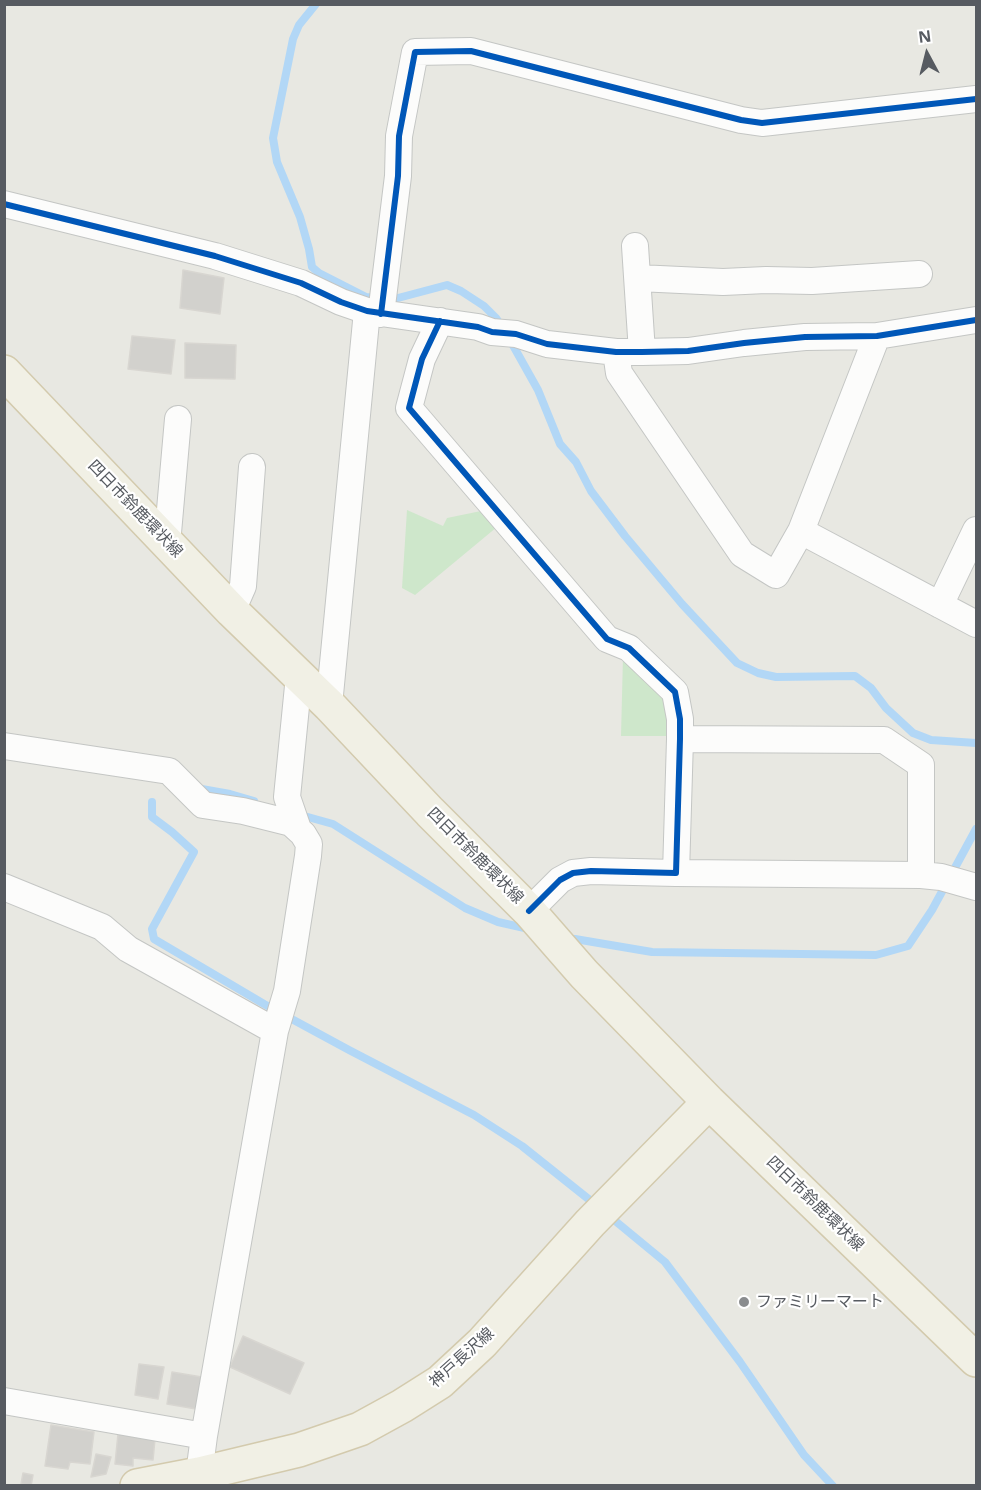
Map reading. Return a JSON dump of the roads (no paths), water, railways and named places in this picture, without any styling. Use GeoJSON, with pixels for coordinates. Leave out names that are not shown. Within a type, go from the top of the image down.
{"type":"FeatureCollection","features":[{"type":"Feature","properties":{"kind":"main road","name":"四日市鈴鹿環状線"},"geometry":{"type":"LineString","coordinates":[[4,372],[232,611],[329,705],[430,812],[529,911],[584,974],[709,1102],[976,1360]]}},
{"type":"Feature","properties":{"kind":"main road","name":"神戸長沢線"},"geometry":{"type":"LineString","coordinates":[[136,1485],[199,1474],[299,1450],[360,1430],[440,1382],[482,1343],[601,1212],[709,1102]]}},
{"type":"Feature","properties":{"kind":"street"},"geometry":{"type":"LineString","coordinates":[[329,705],[378,306],[398,176],[399,136],[415,52],[471,51],[741,120],[762,123],[976,99]]}},
{"type":"Feature","properties":{"kind":"street"},"geometry":{"type":"LineString","coordinates":[[4,204],[215,256],[301,283],[341,302],[378,306],[397,314],[478,327],[547,344],[616,352],[688,351],[805,337],[877,336],[976,320]]}},
{"type":"Feature","properties":{"kind":"street"},"geometry":{"type":"LineString","coordinates":[[635,246],[642,352]]}},
{"type":"Feature","properties":{"kind":"street"},"geometry":{"type":"LineString","coordinates":[[638,278],[723,282],[812,281],[919,274]]}},
{"type":"Feature","properties":{"kind":"street"},"geometry":{"type":"LineString","coordinates":[[440,321],[422,359],[409,408],[607,639],[629,648],[675,692],[680,719],[676,873]]}},
{"type":"Feature","properties":{"kind":"street"},"geometry":{"type":"LineString","coordinates":[[616,352],[619,374],[742,554],[776,575],[801,531],[877,336]]}},
{"type":"Feature","properties":{"kind":"street"},"geometry":{"type":"LineString","coordinates":[[167,544],[178,419]]}},
{"type":"Feature","properties":{"kind":"street"},"geometry":{"type":"LineString","coordinates":[[232,611],[243,586],[252,467]]}},
{"type":"Feature","properties":{"kind":"street"},"geometry":{"type":"LineString","coordinates":[[940,605],[976,530]]}},
{"type":"Feature","properties":{"kind":"street"},"geometry":{"type":"LineString","coordinates":[[801,531],[976,624]]}},
{"type":"Feature","properties":{"kind":"street"},"geometry":{"type":"LineString","coordinates":[[298,828],[287,796],[299,676]]}},
{"type":"Feature","properties":{"kind":"street"},"geometry":{"type":"LineString","coordinates":[[529,911],[560,880],[573,873],[591,871],[950,880],[921,765],[884,740],[680,739]]}},
{"type":"Feature","properties":{"kind":"street"},"geometry":{"type":"LineString","coordinates":[[4,746],[169,771],[203,805],[253,813],[291,824],[298,828],[309,843],[287,991],[276,1028],[199,1474]]}},
{"type":"Feature","properties":{"kind":"street"},"geometry":{"type":"LineString","coordinates":[[4,887],[102,927],[128,949],[276,1028]]}},
{"type":"Feature","properties":{"kind":"street"},"geometry":{"type":"LineString","coordinates":[[4,1401],[204,1436]]}},
{"type":"Feature","properties":{"kind":"waterway"},"geometry":{"type":"LineString","coordinates":[[316,4],[299,25],[293,39],[273,138],[277,162],[300,217],[312,267],[319,273],[366,297],[398,298],[447,285],[484,306],[502,327]]}},
{"type":"Feature","properties":{"kind":"waterway"},"geometry":{"type":"LineString","coordinates":[[510,340],[538,390],[560,444],[576,462],[591,491],[682,604],[737,663],[758,673],[776,677],[855,676],[871,688],[886,708],[913,733],[931,740],[976,743]]}},
{"type":"Feature","properties":{"kind":"waterway"},"geometry":{"type":"LineString","coordinates":[[196,788],[254,801]]}},
{"type":"Feature","properties":{"kind":"waterway"},"geometry":{"type":"LineString","coordinates":[[152,802],[152,817],[194,852],[152,929],[154,939],[264,1004],[474,1115],[522,1146],[596,1205]]}},
{"type":"Feature","properties":{"kind":"waterway"},"geometry":{"type":"LineString","coordinates":[[297,814],[333,824],[465,908],[498,922],[529,929]]}},
{"type":"Feature","properties":{"kind":"waterway"},"geometry":{"type":"LineString","coordinates":[[575,939],[652,952],[876,955],[908,946],[932,910],[976,829]]}},
{"type":"Feature","properties":{"kind":"waterway"},"geometry":{"type":"LineString","coordinates":[[608,1215],[665,1262],[740,1362],[804,1455],[833,1486]]}},
{"type":"Feature","properties":{"kind":"place","name":"ファミリーマート"},"geometry":{"type":"Point","coordinates":[744,1302]}}]}
